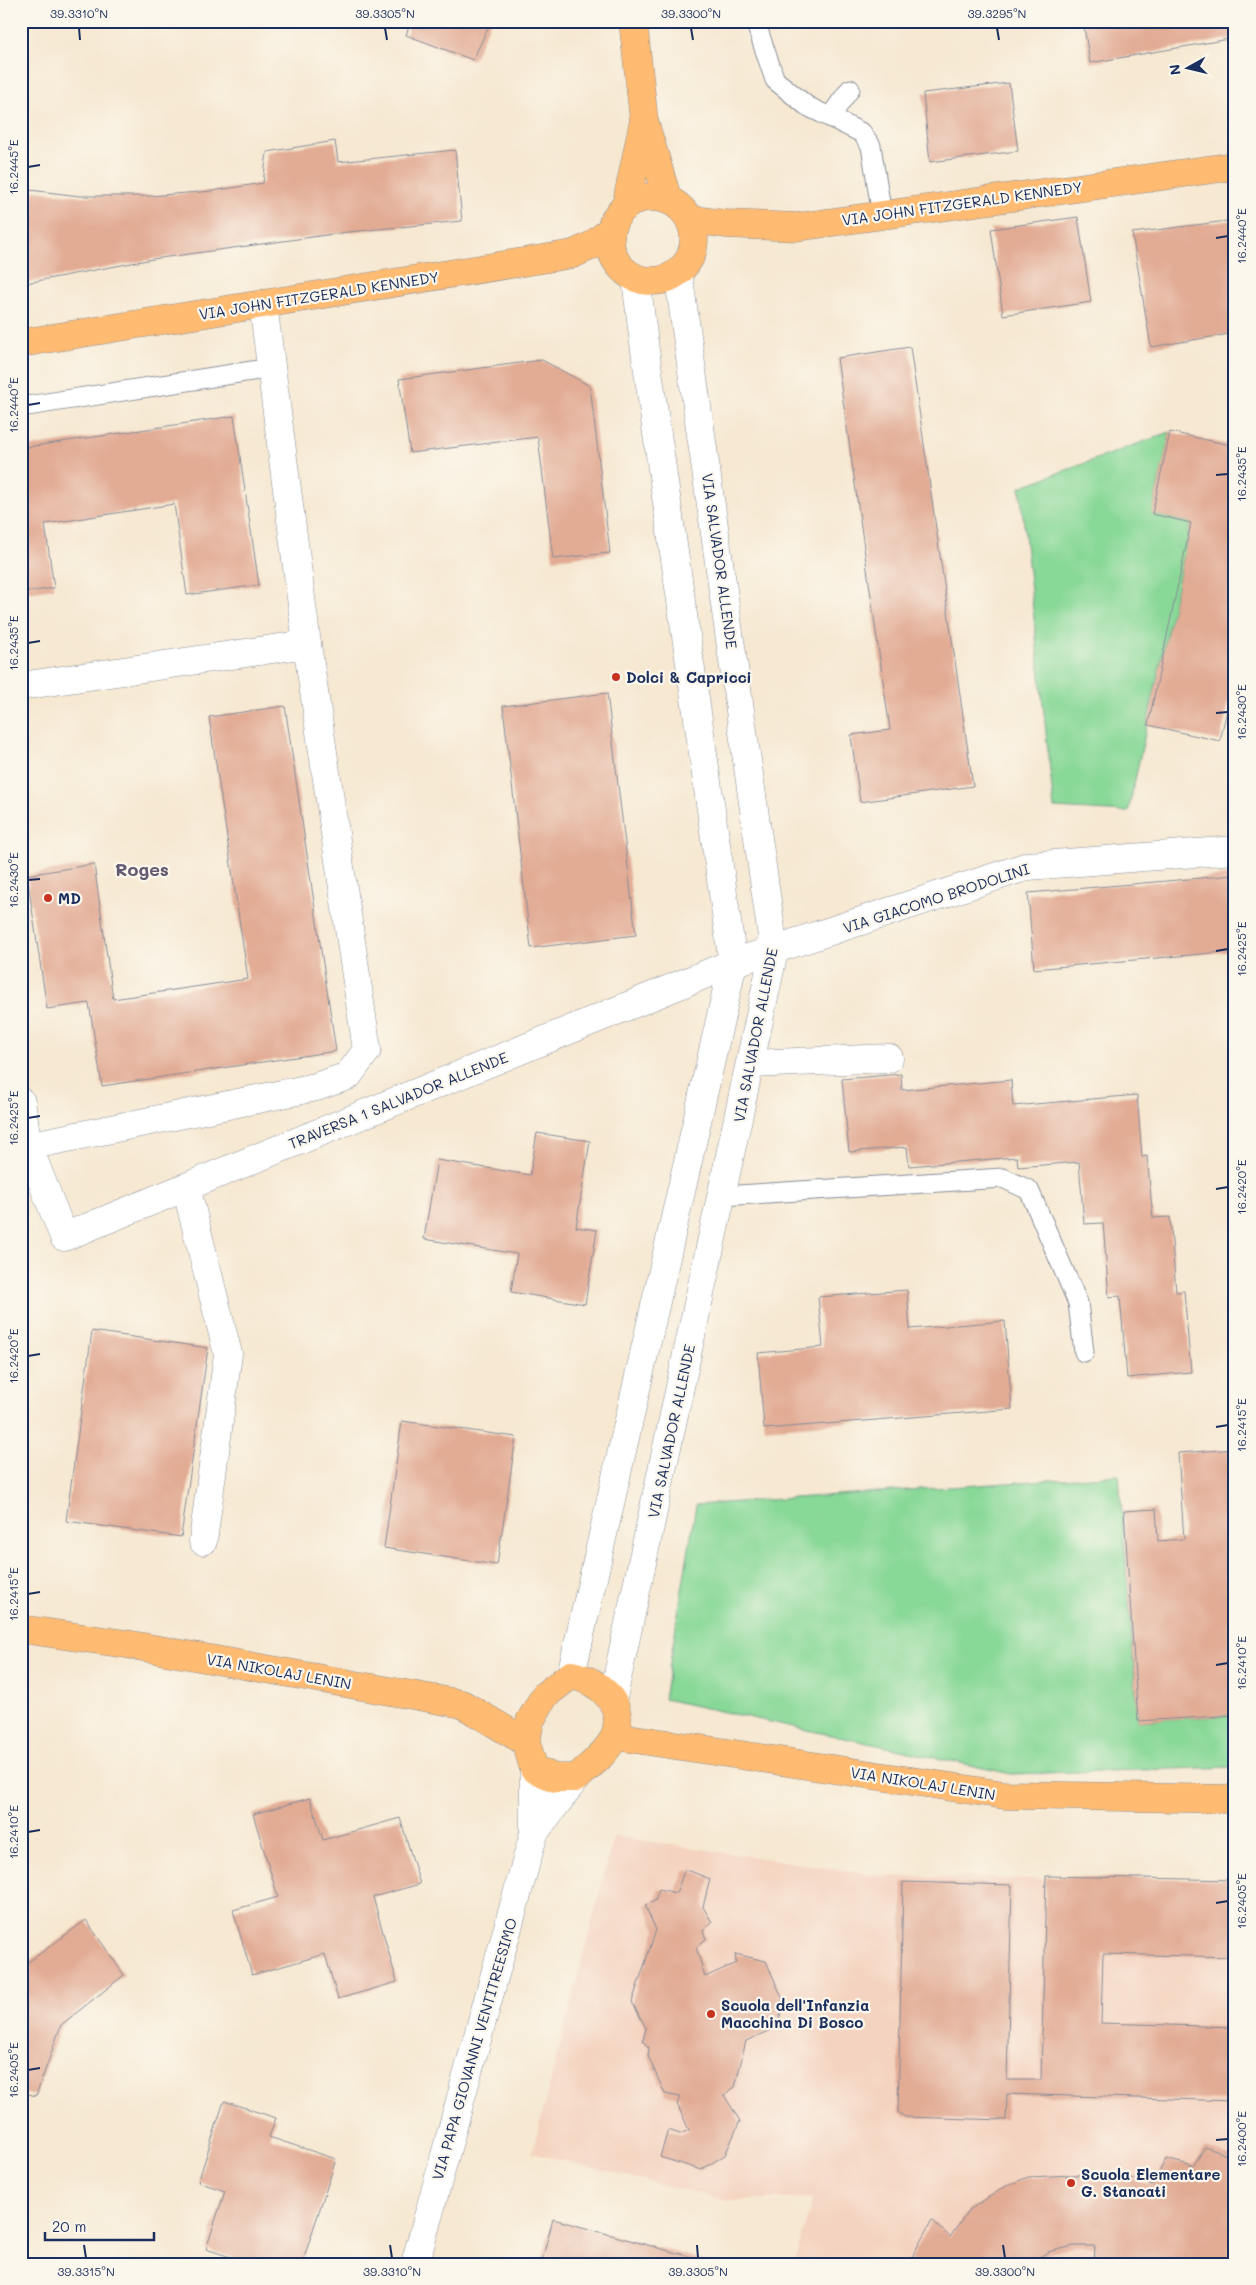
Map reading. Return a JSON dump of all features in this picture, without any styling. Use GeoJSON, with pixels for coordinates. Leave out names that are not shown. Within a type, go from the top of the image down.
{"type":"FeatureCollection","features":[{"type":"Feature","properties":{"kind":"main road"},"geometry":{"type":"LineString","coordinates":[[633,21],[644,121],[668,200]]}},
{"type":"Feature","properties":{"kind":"main road"},"geometry":{"type":"LineString","coordinates":[[626,206],[644,121]]}},
{"type":"Feature","properties":{"kind":"main road","name":"VIA JOHN FITZGERALD KENNEDY"},"geometry":{"type":"LineString","coordinates":[[689,219],[725,224],[798,226],[1235,166]]}},
{"type":"Feature","properties":{"kind":"main road"},"geometry":{"type":"LineString","coordinates":[[611,230],[610,245],[615,259],[624,271],[636,279],[651,282],[665,279],[678,272],[688,261],[693,248],[694,233],[689,219],[680,207],[668,200],[653,197],[639,199],[626,206]]}},
{"type":"Feature","properties":{"kind":"main road","name":"VIA JOHN FITZGERALD KENNEDY"},"geometry":{"type":"LineString","coordinates":[[21,343],[573,254],[591,246],[611,230],[616,217],[626,206]]}},
{"type":"Feature","properties":{"kind":"main road","name":"VIA NIKOLAJ LENIN"},"geometry":{"type":"LineString","coordinates":[[21,1630],[126,1644],[462,1704],[526,1742]]}},
{"type":"Feature","properties":{"kind":"main road"},"geometry":{"type":"LineString","coordinates":[[571,1676],[588,1679],[602,1688],[612,1702],[618,1718],[614,1736],[596,1761],[576,1778],[555,1778],[534,1769],[526,1742],[530,1721],[545,1695],[571,1676]]}},
{"type":"Feature","properties":{"kind":"main road","name":"VIA NIKOLAJ LENIN"},"geometry":{"type":"LineString","coordinates":[[614,1736],[1004,1795],[1235,1799]]}},
{"type":"Feature","properties":{"kind":"street","name":"VIA SALVADOR ALLENDE"},"geometry":{"type":"LineString","coordinates":[[612,1702],[774,951],[678,272]]}},
{"type":"Feature","properties":{"kind":"street"},"geometry":{"type":"LineString","coordinates":[[571,1676],[732,963],[646,363],[636,279]]}},
{"type":"Feature","properties":{"kind":"street"},"geometry":{"type":"LineString","coordinates":[[21,1102],[28,1146],[316,1087],[348,1076],[367,1050],[307,644],[263,304]]}},
{"type":"Feature","properties":{"kind":"street"},"geometry":{"type":"LineString","coordinates":[[21,686],[307,644]]}},
{"type":"Feature","properties":{"kind":"street","name":"VIA GIACOMO BRODOLINI"},"geometry":{"type":"LineString","coordinates":[[732,963],[774,951],[1028,866],[1235,850]]}},
{"type":"Feature","properties":{"kind":"street","name":"TRAVERSA 1 SALVADOR ALLENDE"},"geometry":{"type":"LineString","coordinates":[[28,1146],[64,1237],[732,963]]}},
{"type":"Feature","properties":{"kind":"street"},"geometry":{"type":"LineString","coordinates":[[751,1064],[889,1058]]}},
{"type":"Feature","properties":{"kind":"street"},"geometry":{"type":"LineString","coordinates":[[186,1187],[228,1354],[203,1541]]}},
{"type":"Feature","properties":{"kind":"street","name":"VIA PAPA GIOVANNI VENTITREESIMO"},"geometry":{"type":"LineString","coordinates":[[414,2264],[534,1833],[534,1769]]}},
{"type":"Feature","properties":{"kind":"street","name":"VIA PAPA GIOVANNI VENTITREESIMO"},"geometry":{"type":"LineString","coordinates":[[534,1833],[576,1778]]}},
{"type":"Feature","properties":{"kind":"lane"},"geometry":{"type":"LineString","coordinates":[[755,21],[775,80],[807,106],[862,133],[871,146],[882,215]]}},
{"type":"Feature","properties":{"kind":"lane"},"geometry":{"type":"LineString","coordinates":[[830,117],[850,89]]}},
{"type":"Feature","properties":{"kind":"lane"},"geometry":{"type":"LineString","coordinates":[[21,407],[271,368]]}},
{"type":"Feature","properties":{"kind":"lane"},"geometry":{"type":"LineString","coordinates":[[722,1196],[1003,1178],[1029,1190],[1078,1303],[1084,1352]]}},
{"type":"Feature","properties":{"kind":"shaded area"},"geometry":{"type":"Polygon","coordinates":[[[614,1836],[883,1876],[1235,1883],[1235,2264],[794,2264],[813,2198],[724,2200],[532,2153],[614,1836]]]}},
{"type":"Feature","properties":{"kind":"green space"},"geometry":{"type":"Polygon","coordinates":[[[1170,432],[1152,514],[1191,523],[1128,812],[1054,808],[1020,487],[1170,432]]]}},
{"type":"Feature","properties":{"kind":"green space"},"geometry":{"type":"Polygon","coordinates":[[[1119,1475],[1138,1721],[1235,1715],[1235,1767],[1011,1774],[664,1699],[696,1505],[1119,1475]]]}},
{"type":"Feature","properties":{"kind":"building"},"geometry":{"type":"Polygon","coordinates":[[[411,21],[491,21],[473,60],[406,35],[411,21]]]}},
{"type":"Feature","properties":{"kind":"building"},"geometry":{"type":"Polygon","coordinates":[[[1083,21],[1235,21],[1235,38],[1090,63],[1083,21]]]}},
{"type":"Feature","properties":{"kind":"building"},"geometry":{"type":"Polygon","coordinates":[[[1009,83],[1018,151],[930,162],[923,93],[1009,83]]]}},
{"type":"Feature","properties":{"kind":"building"},"geometry":{"type":"Polygon","coordinates":[[[335,141],[338,162],[455,150],[462,221],[348,232],[153,259],[21,284],[21,189],[80,196],[149,196],[212,191],[263,183],[267,152],[335,141]]]}},
{"type":"Feature","properties":{"kind":"building"},"geometry":{"type":"Polygon","coordinates":[[[1078,217],[1091,302],[1003,315],[991,229],[1078,217]]]}},
{"type":"Feature","properties":{"kind":"building"},"geometry":{"type":"Polygon","coordinates":[[[1235,220],[1235,333],[1151,347],[1132,233],[1235,220]]]}},
{"type":"Feature","properties":{"kind":"building"},"geometry":{"type":"Polygon","coordinates":[[[910,347],[973,786],[860,802],[851,735],[890,730],[837,358],[910,347]]]}},
{"type":"Feature","properties":{"kind":"building"},"geometry":{"type":"Polygon","coordinates":[[[542,360],[590,386],[610,553],[553,559],[538,437],[410,453],[399,379],[542,360]]]}},
{"type":"Feature","properties":{"kind":"building"},"geometry":{"type":"Polygon","coordinates":[[[234,416],[259,585],[187,595],[174,504],[45,524],[54,588],[21,593],[21,448],[234,416]]]}},
{"type":"Feature","properties":{"kind":"building"},"geometry":{"type":"Polygon","coordinates":[[[1170,432],[1235,446],[1235,675],[1220,741],[1148,725],[1191,523],[1152,514],[1170,432]]]}},
{"type":"Feature","properties":{"kind":"building"},"geometry":{"type":"Polygon","coordinates":[[[607,693],[636,935],[531,948],[503,706],[607,693]]]}},
{"type":"Feature","properties":{"kind":"building"},"geometry":{"type":"Polygon","coordinates":[[[285,706],[336,1051],[102,1086],[89,1003],[47,1009],[27,875],[94,864],[113,999],[248,979],[209,717],[285,706]]]}},
{"type":"Feature","properties":{"kind":"building"},"geometry":{"type":"Polygon","coordinates":[[[1235,875],[1235,951],[1034,969],[1028,893],[1235,875]]]}},
{"type":"Feature","properties":{"kind":"building"},"geometry":{"type":"Polygon","coordinates":[[[901,1074],[902,1090],[1011,1080],[1013,1106],[1137,1095],[1142,1157],[1147,1156],[1153,1218],[1170,1217],[1176,1292],[1184,1291],[1191,1372],[1127,1378],[1120,1296],[1109,1297],[1103,1223],[1084,1224],[1079,1162],[1018,1167],[1017,1157],[909,1166],[907,1147],[849,1152],[842,1079],[901,1074]]]}},
{"type":"Feature","properties":{"kind":"building"},"geometry":{"type":"Polygon","coordinates":[[[537,1133],[590,1141],[576,1227],[597,1230],[585,1304],[511,1292],[517,1254],[424,1239],[437,1160],[530,1175],[537,1133]]]}},
{"type":"Feature","properties":{"kind":"building"},"geometry":{"type":"Polygon","coordinates":[[[907,1290],[910,1329],[1005,1321],[1012,1409],[764,1429],[758,1353],[823,1347],[818,1297],[907,1290]]]}},
{"type":"Feature","properties":{"kind":"building"},"geometry":{"type":"Polygon","coordinates":[[[92,1331],[208,1348],[181,1537],[66,1521],[92,1331]]]}},
{"type":"Feature","properties":{"kind":"building"},"geometry":{"type":"Polygon","coordinates":[[[402,1421],[516,1437],[497,1565],[384,1548],[402,1421]]]}},
{"type":"Feature","properties":{"kind":"building"},"geometry":{"type":"Polygon","coordinates":[[[1235,1449],[1235,1715],[1138,1721],[1124,1511],[1156,1509],[1158,1541],[1184,1539],[1178,1453],[1235,1449]]]}},
{"type":"Feature","properties":{"kind":"building"},"geometry":{"type":"Polygon","coordinates":[[[310,1798],[323,1840],[400,1818],[420,1884],[373,1897],[397,1982],[338,1999],[325,1954],[252,1975],[233,1910],[278,1897],[253,1814],[310,1798]]]}},
{"type":"Feature","properties":{"kind":"building"},"geometry":{"type":"Polygon","coordinates":[[[685,1869],[710,1879],[703,1907],[712,1922],[703,1931],[706,1939],[696,1947],[705,1977],[736,1963],[735,1954],[766,1961],[784,2002],[777,2027],[746,2041],[735,2087],[724,2095],[740,2121],[725,2155],[701,2170],[660,2157],[668,2130],[680,2134],[689,2130],[677,2104],[680,2097],[665,2094],[648,2056],[649,2048],[643,2040],[646,2028],[632,2002],[656,1930],[645,1905],[655,1901],[659,1889],[676,1893],[685,1869]]]}},
{"type":"Feature","properties":{"kind":"building"},"geometry":{"type":"Polygon","coordinates":[[[1046,1876],[1235,1880],[1235,1957],[1103,1954],[1101,2023],[1235,2027],[1235,2101],[1007,2094],[1006,2120],[905,2117],[898,2112],[903,1882],[1012,1885],[1007,2080],[1041,2080],[1046,1876]]]}},
{"type":"Feature","properties":{"kind":"building"},"geometry":{"type":"Polygon","coordinates":[[[86,1920],[124,1975],[61,2025],[36,2096],[21,2092],[21,1959],[27,1963],[86,1920]]]}},
{"type":"Feature","properties":{"kind":"building"},"geometry":{"type":"Polygon","coordinates":[[[224,2101],[276,2118],[269,2137],[336,2159],[302,2264],[252,2264],[206,2249],[225,2191],[198,2182],[224,2101]]]}},
{"type":"Feature","properties":{"kind":"building"},"geometry":{"type":"Polygon","coordinates":[[[1205,2147],[1235,2158],[1235,2264],[1094,2264],[1095,2246],[1074,2246],[1048,2252],[1028,2264],[908,2264],[932,2220],[950,2237],[969,2210],[1006,2186],[1028,2177],[1118,2173],[1152,2186],[1166,2159],[1193,2166],[1205,2147]]]}},
{"type":"Feature","properties":{"kind":"building"},"geometry":{"type":"Polygon","coordinates":[[[553,2219],[713,2263],[541,2264],[553,2219]]]}},
{"type":"Feature","properties":{"kind":"place","name":"Dolci & Capricci"},"geometry":{"type":"Point","coordinates":[616,677]}},
{"type":"Feature","properties":{"kind":"place","name":"MD"},"geometry":{"type":"Point","coordinates":[48,898]}},
{"type":"Feature","properties":{"kind":"place","name":"Scuola dell'Infanzia Macchina Di Bosco"},"geometry":{"type":"Point","coordinates":[711,2014]}},
{"type":"Feature","properties":{"kind":"place","name":"Scuola Elementare G. Stancati"},"geometry":{"type":"Point","coordinates":[1071,2183]}},
{"type":"Feature","properties":{"kind":"district","name":"Roges"},"geometry":{"type":"Point","coordinates":[142,869]}}]}
